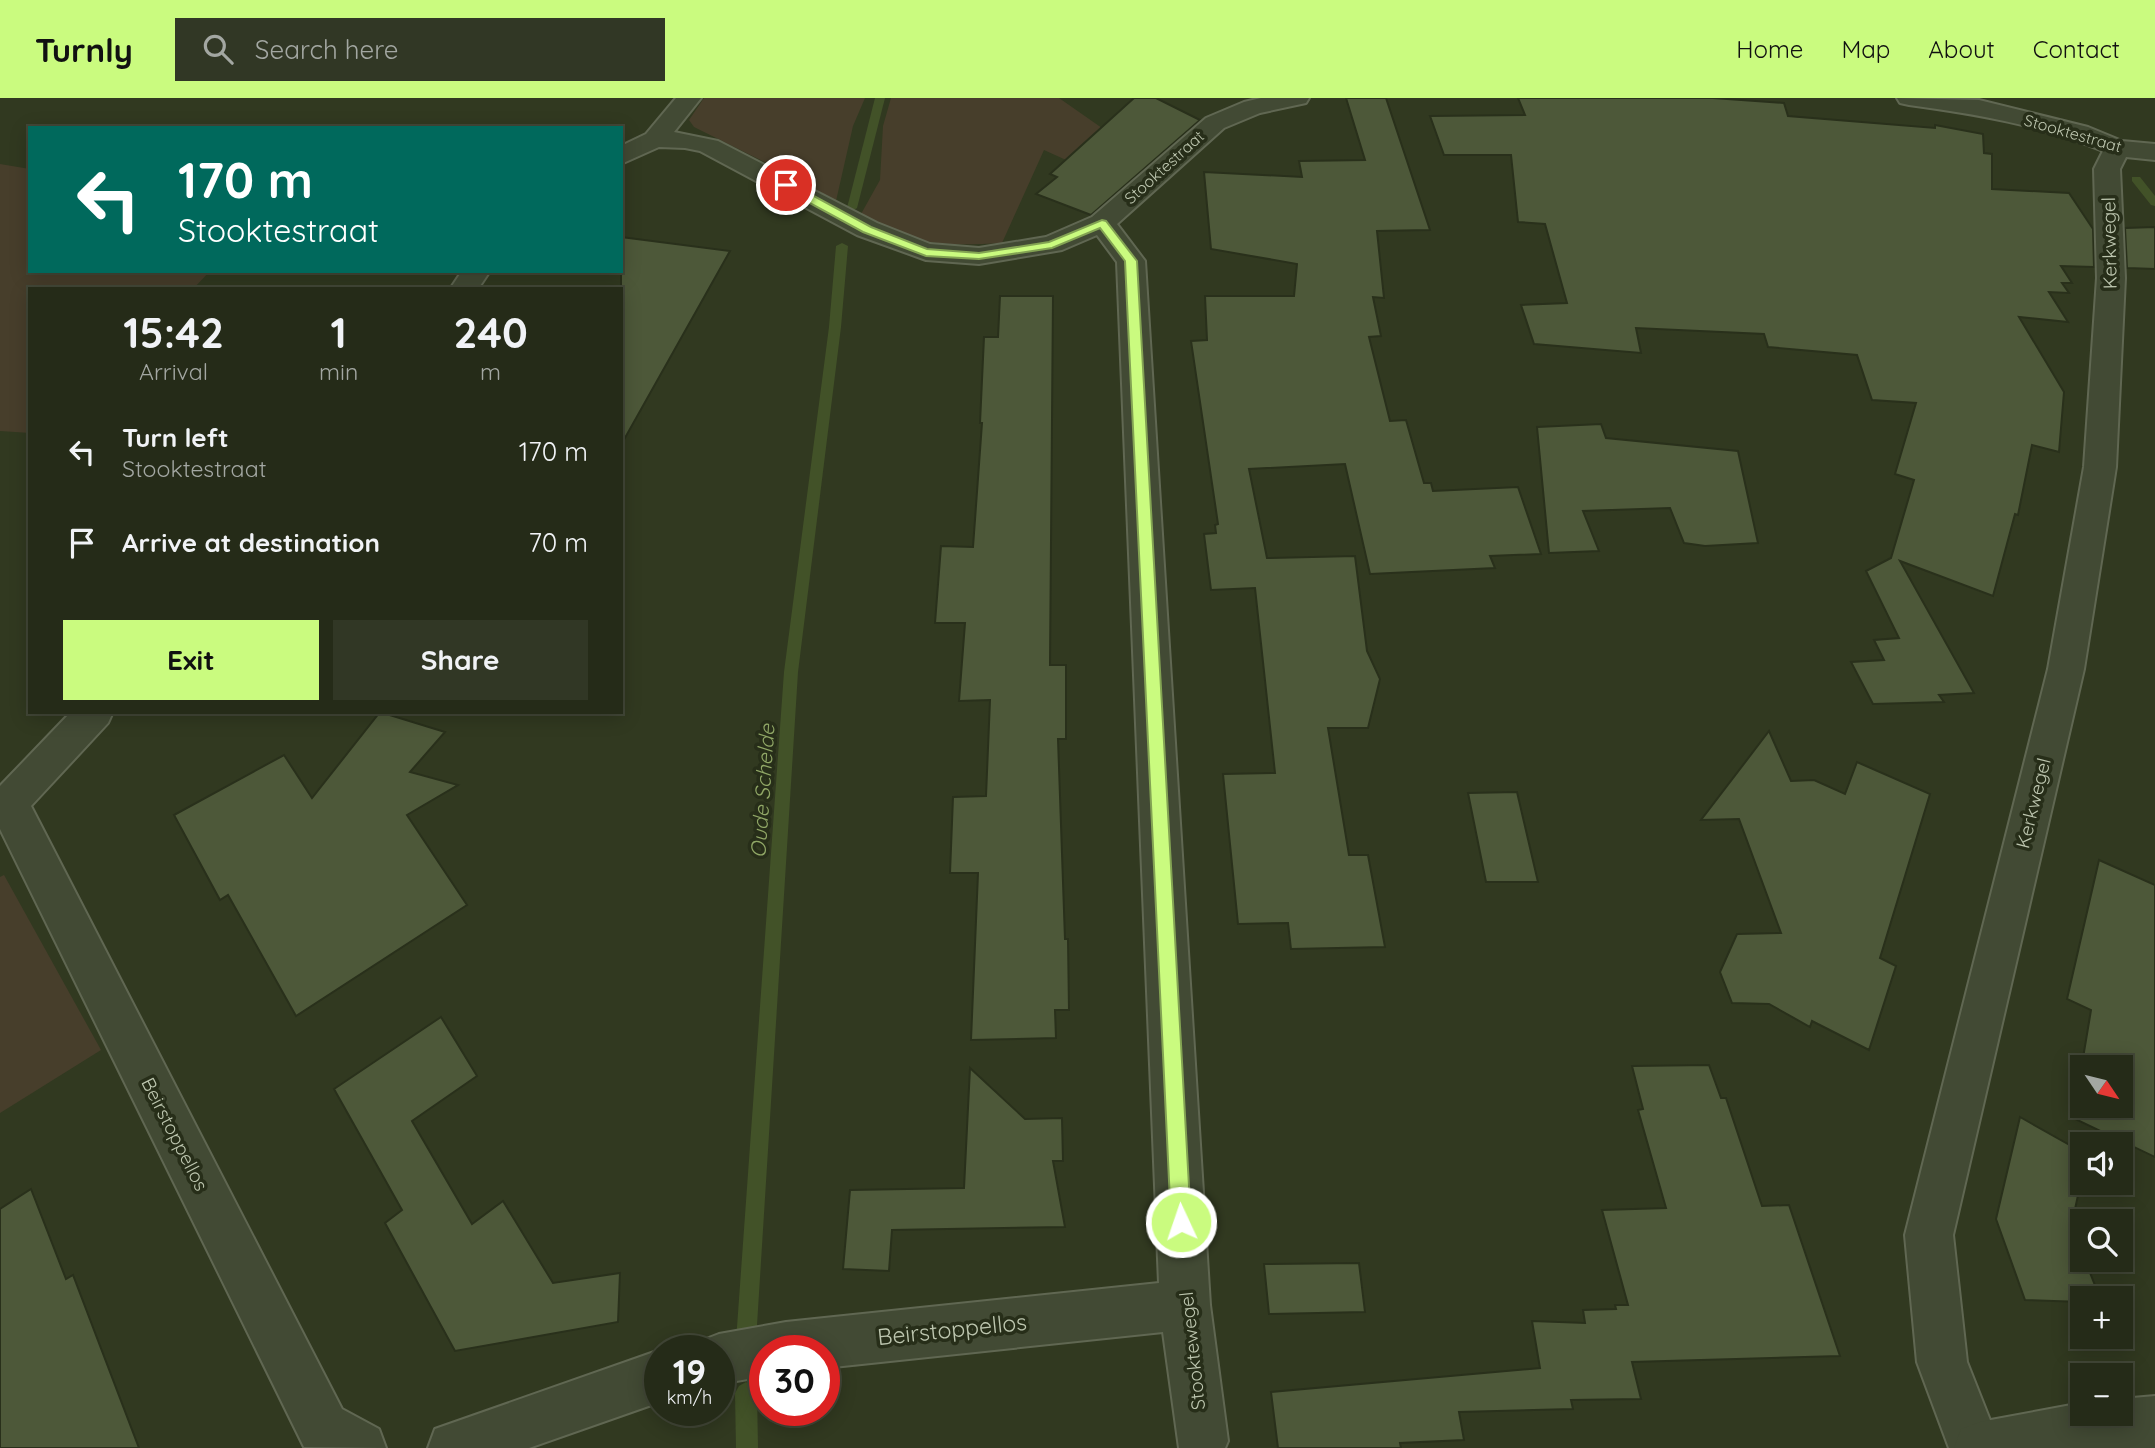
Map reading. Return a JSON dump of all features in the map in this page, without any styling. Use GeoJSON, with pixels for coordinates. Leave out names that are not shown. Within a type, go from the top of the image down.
{"type":"FeatureCollection","features":[{"type":"Feature","properties":{"kind":"street"},"geometry":{"type":"LineString","coordinates":[[623,155],[655,139],[689,98]]}},
{"type":"Feature","properties":{"kind":"street","name":"Stooktestraat"},"geometry":{"type":"LineString","coordinates":[[655,139],[686,140],[709,146],[867,229],[926,252],[979,256],[1052,244],[1102,223],[1214,123],[1253,107],[1297,98]]}},
{"type":"Feature","properties":{"kind":"street","name":"Stooktestraat"},"geometry":{"type":"LineString","coordinates":[[1909,98],[1979,107],[2078,132],[2117,148],[2155,152]]}},
{"type":"Feature","properties":{"kind":"street","name":"Kerkwegel"},"geometry":{"type":"LineString","coordinates":[[1977,1448],[1942,1362],[1929,1235],[2066,669],[2100,467],[2111,278],[2108,169],[2117,148]]}},
{"type":"Feature","properties":{"kind":"street","name":"Stooktewegel"},"geometry":{"type":"LineString","coordinates":[[1102,223],[1131,261],[1185,1305],[1202,1441]]}},
{"type":"Feature","properties":{"kind":"street","name":"Beirstoppellos"},"geometry":{"type":"LineString","coordinates":[[93,714],[4,808],[323,1428],[360,1448]]}},
{"type":"Feature","properties":{"kind":"street","name":"Beirstoppellos"},"geometry":{"type":"LineString","coordinates":[[735,1356],[786,1347],[1185,1305]]}},
{"type":"Feature","properties":{"kind":"street"},"geometry":{"type":"LineString","coordinates":[[454,1448],[644,1382]]}},
{"type":"Feature","properties":{"kind":"street"},"geometry":{"type":"LineString","coordinates":[[1977,1448],[2060,1432],[2155,1422]]}},
{"type":"Feature","properties":{"kind":"shaded area"},"geometry":{"type":"Polygon","coordinates":[[[704,98],[865,98],[853,126],[836,201],[789,174],[694,127],[689,120],[704,98]]]}},
{"type":"Feature","properties":{"kind":"shaded area"},"geometry":{"type":"Polygon","coordinates":[[[891,98],[1059,98],[1122,142],[1086,169],[1044,150],[1002,243],[929,242],[880,225],[861,214],[880,180],[883,126],[891,98]]]}},
{"type":"Feature","properties":{"kind":"shaded area"},"geometry":{"type":"Polygon","coordinates":[[[0,164],[28,169],[28,273],[208,273],[195,287],[28,287],[28,433],[0,431],[0,164]]]}},
{"type":"Feature","properties":{"kind":"shaded area"},"geometry":{"type":"Polygon","coordinates":[[[4,875],[101,1050],[0,1113],[0,877],[4,875]]]}},
{"type":"Feature","properties":{"kind":"building"},"geometry":{"type":"Polygon","coordinates":[[[1134,98],[1156,98],[1200,120],[1091,215],[1036,194],[1057,177],[1050,174],[1134,98]]]}},
{"type":"Feature","properties":{"kind":"building"},"geometry":{"type":"Polygon","coordinates":[[[1346,98],[1386,98],[1430,230],[1377,231],[1384,298],[1373,297],[1381,336],[1369,337],[1390,421],[1406,420],[1424,483],[1431,483],[1433,491],[1518,487],[1541,554],[1490,556],[1495,568],[1370,574],[1345,464],[1249,469],[1267,558],[1355,556],[1367,651],[1380,679],[1368,728],[1328,728],[1349,855],[1368,855],[1385,947],[1291,949],[1288,923],[1238,924],[1223,774],[1275,773],[1255,588],[1211,590],[1204,534],[1216,533],[1215,525],[1218,524],[1191,341],[1207,340],[1205,296],[1294,296],[1297,264],[1211,249],[1204,172],[1302,177],[1299,161],[1365,160],[1346,98]]]}},
{"type":"Feature","properties":{"kind":"building"},"geometry":{"type":"Polygon","coordinates":[[[1518,98],[1713,98],[1784,103],[1788,116],[1935,128],[1935,125],[1983,134],[1984,153],[1992,154],[1992,189],[2069,193],[2093,229],[2094,267],[2061,266],[2072,283],[2062,283],[2069,293],[2049,292],[2068,322],[2019,317],[2064,392],[2059,452],[2032,445],[2018,515],[2015,514],[1993,596],[1900,561],[1974,693],[1939,695],[1944,702],[1873,704],[1851,662],[1884,660],[1874,640],[1899,638],[1866,571],[1891,558],[1914,480],[1895,474],[1916,403],[1872,400],[1857,355],[1768,347],[1764,334],[1636,328],[1641,353],[1534,344],[1521,305],[1567,303],[1545,224],[1518,222],[1511,155],[1444,155],[1430,116],[1525,115],[1518,98]]]}},
{"type":"Feature","properties":{"kind":"building"},"geometry":{"type":"Polygon","coordinates":[[[2155,227],[2155,269],[2127,268],[2125,228],[2155,227]]]}},
{"type":"Feature","properties":{"kind":"building"},"geometry":{"type":"Polygon","coordinates":[[[623,237],[730,251],[623,441],[623,287],[623,237]]]}},
{"type":"Feature","properties":{"kind":"building"},"geometry":{"type":"Polygon","coordinates":[[[1000,296],[1053,296],[1050,665],[1066,665],[1066,739],[1058,739],[1069,1010],[1055,1010],[1056,1038],[971,1040],[978,873],[950,873],[953,797],[986,796],[990,700],[959,701],[965,623],[935,623],[941,546],[973,547],[982,423],[984,337],[998,337],[1000,296]]]}},
{"type":"Feature","properties":{"kind":"building"},"geometry":{"type":"Polygon","coordinates":[[[1601,424],[1606,438],[1738,451],[1758,543],[1705,546],[1684,543],[1670,508],[1583,511],[1599,551],[1549,553],[1537,427],[1601,424]]]}},
{"type":"Feature","properties":{"kind":"building"},"geometry":{"type":"Polygon","coordinates":[[[378,714],[386,714],[445,732],[410,772],[458,785],[407,815],[467,905],[296,1016],[228,895],[220,900],[174,815],[284,755],[312,798],[378,714]]]}},
{"type":"Feature","properties":{"kind":"building"},"geometry":{"type":"Polygon","coordinates":[[[1769,731],[1791,781],[1814,780],[1845,794],[1857,762],[1930,794],[1880,958],[1896,966],[1869,1050],[1812,1021],[1810,1027],[1769,1004],[1732,1003],[1720,972],[1737,934],[1781,933],[1739,819],[1701,820],[1769,731]]]}},
{"type":"Feature","properties":{"kind":"building"},"geometry":{"type":"Polygon","coordinates":[[[1517,792],[1538,882],[1486,882],[1468,793],[1517,792]]]}},
{"type":"Feature","properties":{"kind":"building"},"geometry":{"type":"Polygon","coordinates":[[[2099,860],[2155,885],[2155,1157],[2133,1147],[2133,1132],[2102,1132],[2073,1118],[2133,1118],[2133,1055],[2084,1055],[2091,1010],[2067,999],[2099,860]]]}},
{"type":"Feature","properties":{"kind":"building"},"geometry":{"type":"Polygon","coordinates":[[[441,1017],[477,1076],[412,1121],[472,1224],[503,1201],[553,1283],[620,1273],[618,1322],[455,1351],[385,1223],[402,1210],[334,1089],[441,1017]]]}},
{"type":"Feature","properties":{"kind":"building"},"geometry":{"type":"Polygon","coordinates":[[[1709,1065],[1721,1098],[1726,1098],[1762,1206],[1789,1205],[1840,1356],[1632,1362],[1641,1399],[1571,1400],[1573,1409],[1459,1412],[1464,1440],[1400,1443],[1401,1448],[1278,1448],[1271,1392],[1540,1368],[1532,1321],[1585,1323],[1583,1310],[1616,1309],[1615,1305],[1628,1305],[1602,1210],[1666,1208],[1638,1110],[1643,1109],[1632,1066],[1709,1065]]]}},
{"type":"Feature","properties":{"kind":"building"},"geometry":{"type":"Polygon","coordinates":[[[970,1068],[1025,1119],[1062,1118],[1063,1161],[1053,1161],[1065,1227],[892,1230],[889,1271],[843,1269],[850,1190],[964,1188],[970,1068]]]}},
{"type":"Feature","properties":{"kind":"building"},"geometry":{"type":"Polygon","coordinates":[[[2020,1117],[2070,1145],[2070,1195],[2078,1195],[2075,1209],[2070,1209],[2070,1272],[2090,1272],[2095,1286],[2070,1286],[2070,1302],[2025,1300],[1996,1219],[2020,1117]]]}},
{"type":"Feature","properties":{"kind":"building"},"geometry":{"type":"Polygon","coordinates":[[[31,1189],[66,1279],[73,1275],[139,1448],[0,1448],[0,1209],[31,1189]]]}},
{"type":"Feature","properties":{"kind":"building"},"geometry":{"type":"Polygon","coordinates":[[[1359,1263],[1365,1312],[1269,1314],[1264,1264],[1359,1263]]]}},
{"type":"Feature","properties":{"kind":"waterway","name":"Oude Schelde"},"geometry":{"type":"LineString","coordinates":[[852,208],[880,98]]}},
{"type":"Feature","properties":{"kind":"waterway"},"geometry":{"type":"LineString","coordinates":[[2136,179],[2155,203]]}},
{"type":"Feature","properties":{"kind":"waterway","name":"Oude Schelde"},"geometry":{"type":"LineString","coordinates":[[746,1341],[791,672],[835,327],[842,246]]}},
{"type":"Feature","properties":{"kind":"waterway","name":"Oude Schelde"},"geometry":{"type":"LineString","coordinates":[[746,1393],[747,1448]]}},
{"type":"Feature","properties":{"kind":"route"},"geometry":{"type":"LineString","coordinates":[[786,185],[867,229],[926,252],[979,256],[1052,244],[1102,223],[1131,261],[1181,1222]]}}]}
